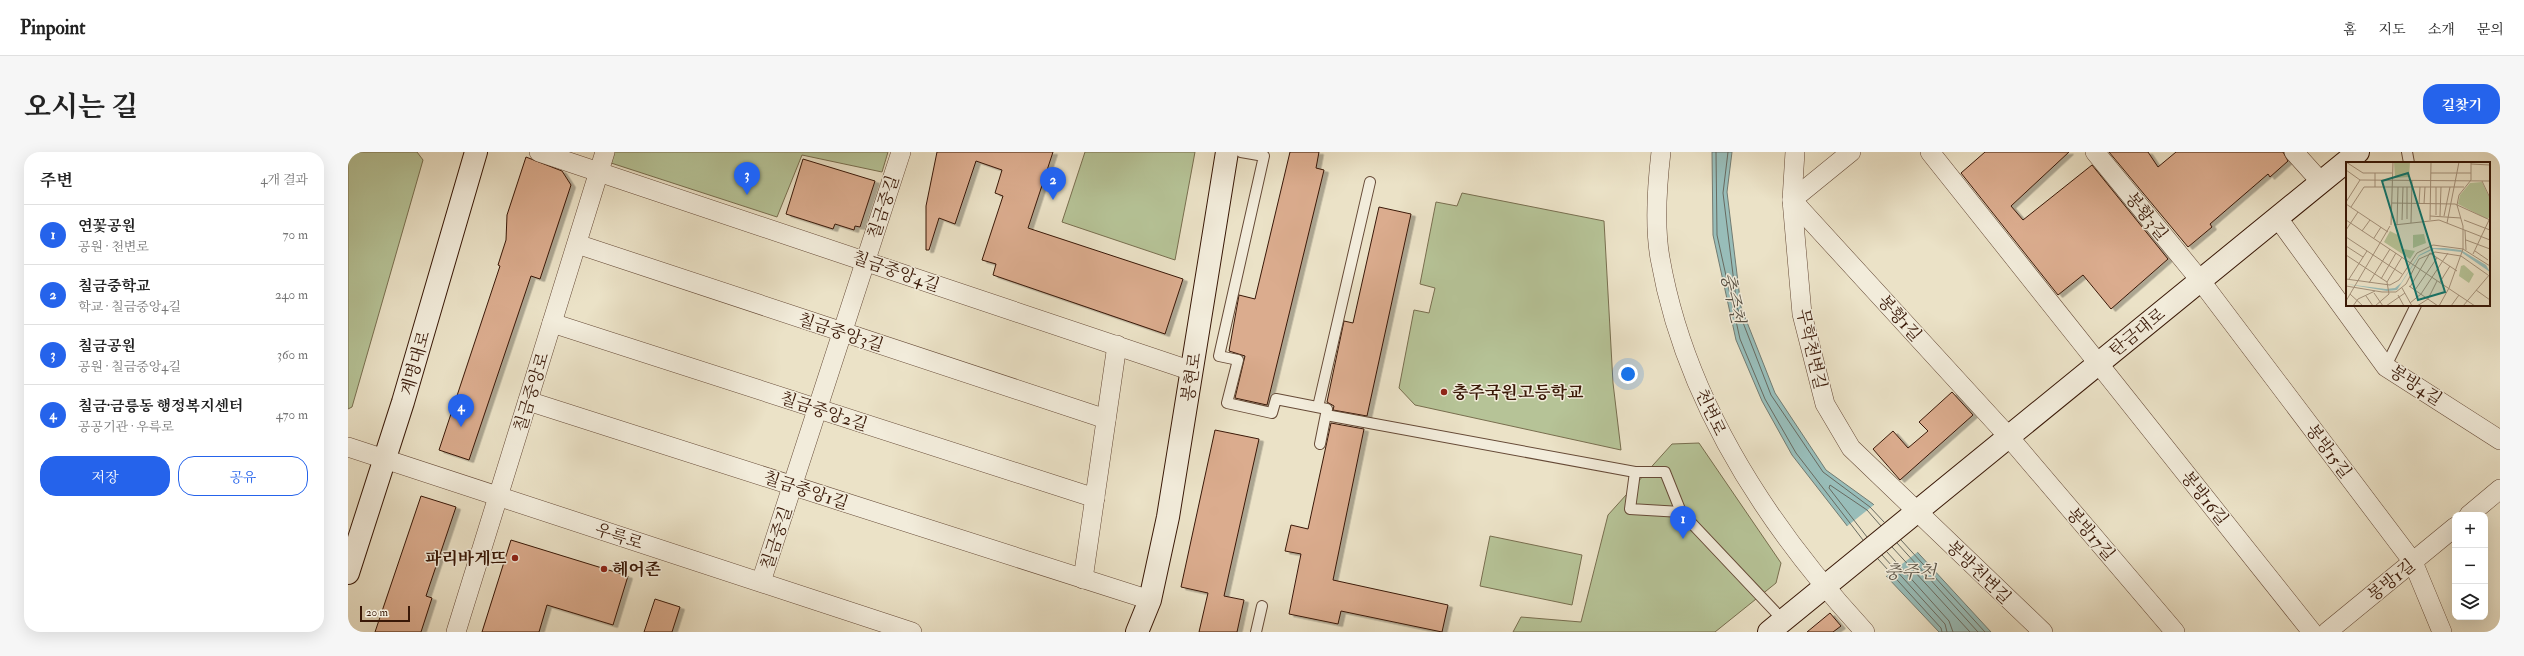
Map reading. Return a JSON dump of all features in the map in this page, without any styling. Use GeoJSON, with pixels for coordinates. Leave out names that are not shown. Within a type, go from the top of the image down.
{"type":"FeatureCollection","features":[{"type":"Feature","properties":{"kind":"street","name":"계명대로"},"geometry":{"type":"LineString","coordinates":[[348,573],[385,459],[476,152]]}},
{"type":"Feature","properties":{"kind":"street","name":"칠금중앙4길"},"geometry":{"type":"LineString","coordinates":[[539,152],[866,260],[1192,371]]}},
{"type":"Feature","properties":{"kind":"street","name":"칠금중앙로"},"geometry":{"type":"LineString","coordinates":[[456,632],[605,152]]}},
{"type":"Feature","properties":{"kind":"street","name":"칠금중길"},"geometry":{"type":"LineString","coordinates":[[761,582],[900,152]]}},
{"type":"Feature","properties":{"kind":"street","name":"봉현로"},"geometry":{"type":"LineString","coordinates":[[1138,632],[1150,600],[1168,517],[1227,152]]}},
{"type":"Feature","properties":{"kind":"street","name":"천변로"},"geometry":{"type":"LineString","coordinates":[[1661,152],[1656,187],[1659,256],[1677,333],[1715,425],[1768,512],[1823,587],[1865,632]]}},
{"type":"Feature","properties":{"kind":"street","name":"무학천변길"},"geometry":{"type":"LineString","coordinates":[[1795,152],[1792,200],[1802,314],[1825,404],[1852,448],[1916,511]]}},
{"type":"Feature","properties":{"kind":"street"},"geometry":{"type":"LineString","coordinates":[[1792,200],[1851,152]]}},
{"type":"Feature","properties":{"kind":"street","name":"봉방16길"},"geometry":{"type":"LineString","coordinates":[[1930,152],[2312,632]]}},
{"type":"Feature","properties":{"kind":"street","name":"봉황3길"},"geometry":{"type":"LineString","coordinates":[[2095,152],[2200,280]]}},
{"type":"Feature","properties":{"kind":"street"},"geometry":{"type":"LineString","coordinates":[[2294,152],[2321,182]]}},
{"type":"Feature","properties":{"kind":"street","name":"탄금대로"},"geometry":{"type":"LineString","coordinates":[[1823,587],[2358,152]]}},
{"type":"Feature","properties":{"kind":"street","name":"봉황1길"},"geometry":{"type":"LineString","coordinates":[[1792,200],[2008,436]]}},
{"type":"Feature","properties":{"kind":"street","name":"봉방4길"},"geometry":{"type":"LineString","coordinates":[[2277,217],[2386,366],[2500,440]]}},
{"type":"Feature","properties":{"kind":"street","name":"칠금중앙3길"},"geometry":{"type":"LineString","coordinates":[[576,244],[1106,419]]}},
{"type":"Feature","properties":{"kind":"street","name":"봉방15길"},"geometry":{"type":"LineString","coordinates":[[2200,280],[2413,562],[2442,632]]}},
{"type":"Feature","properties":{"kind":"street","name":"칠금중앙2길"},"geometry":{"type":"LineString","coordinates":[[552,323],[1095,498]]}},
{"type":"Feature","properties":{"kind":"street"},"geometry":{"type":"LineString","coordinates":[[1084,579],[1117,345]]}},
{"type":"Feature","properties":{"kind":"street","name":"칠금중앙1길"},"geometry":{"type":"LineString","coordinates":[[528,401],[1150,600]]}},
{"type":"Feature","properties":{"kind":"street","name":"봉방17길"},"geometry":{"type":"LineString","coordinates":[[2008,436],[2175,632]]}},
{"type":"Feature","properties":{"kind":"street","name":"우륵로"},"geometry":{"type":"LineString","coordinates":[[348,447],[912,632]]}},
{"type":"Feature","properties":{"kind":"street"},"geometry":{"type":"LineString","coordinates":[[2473,512],[2500,489]]}},
{"type":"Feature","properties":{"kind":"street","name":"봉방천변길"},"geometry":{"type":"LineString","coordinates":[[1916,511],[2043,632]]}},
{"type":"Feature","properties":{"kind":"street","name":"봉방1길"},"geometry":{"type":"LineString","coordinates":[[2327,632],[2452,530]]}},
{"type":"Feature","properties":{"kind":"street"},"geometry":{"type":"LineString","coordinates":[[1776,626],[1823,587]]}},
{"type":"Feature","properties":{"kind":"street","name":"봉현로"},"geometry":{"type":"LineString","coordinates":[[1150,600],[1155,632]]}},
{"type":"Feature","properties":{"kind":"lane"},"geometry":{"type":"LineString","coordinates":[[1241,152],[1264,156],[1219,356],[1238,360],[1227,403],[1272,413],[1276,399],[1327,409],[1320,444]]}},
{"type":"Feature","properties":{"kind":"lane"},"geometry":{"type":"LineString","coordinates":[[2407,152],[2409,162]]}},
{"type":"Feature","properties":{"kind":"lane"},"geometry":{"type":"LineString","coordinates":[[1318,407],[1370,182]]}},
{"type":"Feature","properties":{"kind":"lane"},"geometry":{"type":"LineString","coordinates":[[2386,366],[2416,306]]}},
{"type":"Feature","properties":{"kind":"lane"},"geometry":{"type":"LineString","coordinates":[[1326,415],[1635,472],[1665,472],[1681,512],[1776,626]]}},
{"type":"Feature","properties":{"kind":"lane"},"geometry":{"type":"LineString","coordinates":[[1635,472],[1630,510],[1681,512]]}},
{"type":"Feature","properties":{"kind":"lane"},"geometry":{"type":"LineString","coordinates":[[1256,632],[1262,606]]}},
{"type":"Feature","properties":{"kind":"green space"},"geometry":{"type":"Polygon","coordinates":[[[348,152],[417,152],[423,160],[352,407],[348,409],[348,152]]]}},
{"type":"Feature","properties":{"kind":"green space"},"geometry":{"type":"Polygon","coordinates":[[[612,152],[888,152],[882,172],[802,155],[777,217],[608,162],[612,152]]]}},
{"type":"Feature","properties":{"kind":"green space"},"geometry":{"type":"Polygon","coordinates":[[[1085,152],[1195,152],[1175,260],[1062,222],[1085,152]]]}},
{"type":"Feature","properties":{"kind":"green space"},"geometry":{"type":"Polygon","coordinates":[[[1462,193],[1604,221],[1613,383],[1621,450],[1415,405],[1399,388],[1414,310],[1429,313],[1435,288],[1420,284],[1436,202],[1457,206],[1462,193]]]}},
{"type":"Feature","properties":{"kind":"green space"},"geometry":{"type":"Polygon","coordinates":[[[1699,443],[1781,563],[1776,583],[1715,632],[1513,632],[1521,617],[1581,622],[1608,515],[1672,444],[1699,443]]]}},
{"type":"Feature","properties":{"kind":"green space"},"geometry":{"type":"Polygon","coordinates":[[[1490,536],[1582,555],[1572,605],[1480,586],[1490,536]]]}},
{"type":"Feature","properties":{"kind":"water","name":"충주천"},"geometry":{"type":"Polygon","coordinates":[[[1712,152],[1732,152],[1727,192],[1741,307],[1775,393],[1826,470],[1873,504],[1991,632],[1939,632],[1887,577],[1792,455],[1762,401],[1736,340],[1713,235],[1712,152]]]}},
{"type":"Feature","properties":{"kind":"pier"},"geometry":{"type":"Polygon","coordinates":[[[1875,504],[1919,551],[1885,577],[1846,527],[1875,504]]]}},
{"type":"Feature","properties":{"kind":"building"},"geometry":{"type":"Polygon","coordinates":[[[937,152],[1053,152],[1028,228],[1183,279],[1165,334],[993,275],[996,264],[982,260],[1003,196],[995,193],[1002,170],[976,161],[955,224],[939,218],[929,250],[926,250],[926,206],[937,152]]]}},
{"type":"Feature","properties":{"kind":"building"},"geometry":{"type":"Polygon","coordinates":[[[1290,152],[1319,152],[1316,168],[1324,170],[1267,405],[1235,398],[1245,356],[1229,351],[1239,295],[1255,299],[1290,152]]]}},
{"type":"Feature","properties":{"kind":"building"},"geometry":{"type":"Polygon","coordinates":[[[1985,152],[2069,152],[2011,206],[2023,220],[2092,165],[2168,259],[2111,309],[2083,275],[2058,295],[1961,173],[1985,152]]]}},
{"type":"Feature","properties":{"kind":"building"},"geometry":{"type":"Polygon","coordinates":[[[2109,152],[2148,152],[2158,167],[2176,152],[2283,152],[2288,161],[2270,177],[2268,174],[2210,224],[2212,227],[2188,247],[2109,152]]]}},
{"type":"Feature","properties":{"kind":"building"},"geometry":{"type":"Polygon","coordinates":[[[526,157],[562,171],[571,185],[540,279],[531,276],[469,460],[439,450],[500,266],[498,265],[506,240],[507,215],[526,157]]]}},
{"type":"Feature","properties":{"kind":"building"},"geometry":{"type":"Polygon","coordinates":[[[803,159],[875,181],[860,227],[855,226],[854,230],[835,224],[833,229],[786,214],[803,159]]]}},
{"type":"Feature","properties":{"kind":"building"},"geometry":{"type":"Polygon","coordinates":[[[1379,207],[1411,214],[1367,416],[1333,410],[1334,406],[1327,402],[1344,321],[1353,323],[1379,207]]]}},
{"type":"Feature","properties":{"kind":"building"},"geometry":{"type":"Polygon","coordinates":[[[1952,392],[1973,415],[1900,480],[1873,449],[1893,431],[1908,448],[1928,431],[1919,422],[1952,392]]]}},
{"type":"Feature","properties":{"kind":"building"},"geometry":{"type":"Polygon","coordinates":[[[1331,423],[1364,429],[1333,580],[1448,605],[1442,632],[1341,611],[1338,624],[1289,614],[1301,554],[1285,551],[1291,525],[1308,529],[1331,423]]]}},
{"type":"Feature","properties":{"kind":"building"},"geometry":{"type":"Polygon","coordinates":[[[1215,430],[1259,439],[1224,596],[1244,600],[1237,632],[1199,632],[1208,593],[1181,587],[1215,430]]]}},
{"type":"Feature","properties":{"kind":"building"},"geometry":{"type":"Polygon","coordinates":[[[421,496],[456,507],[426,596],[432,598],[421,632],[375,632],[421,496]]]}},
{"type":"Feature","properties":{"kind":"building"},"geometry":{"type":"Polygon","coordinates":[[[511,540],[628,576],[613,625],[547,605],[539,632],[482,632],[511,540]]]}},
{"type":"Feature","properties":{"kind":"building"},"geometry":{"type":"Polygon","coordinates":[[[655,599],[680,607],[672,632],[644,632],[655,599]]]}},
{"type":"Feature","properties":{"kind":"building"},"geometry":{"type":"Polygon","coordinates":[[[1830,613],[1841,626],[1833,632],[1807,632],[1830,613]]]}},
{"type":"Feature","properties":{"kind":"place","name":"칠금공원"},"geometry":{"type":"Point","coordinates":[747,195]}},
{"type":"Feature","properties":{"kind":"place","name":"칠금중학교"},"geometry":{"type":"Point","coordinates":[1053,200]}},
{"type":"Feature","properties":{"kind":"place","name":"충주국원고등학교"},"geometry":{"type":"Point","coordinates":[1444,392]}},
{"type":"Feature","properties":{"kind":"place","name":"칠금·금릉동 행정복지센터"},"geometry":{"type":"Point","coordinates":[461,427]}},
{"type":"Feature","properties":{"kind":"place","name":"연꽃공원"},"geometry":{"type":"Point","coordinates":[1683,539]}},
{"type":"Feature","properties":{"kind":"place","name":"파리바게뜨"},"geometry":{"type":"Point","coordinates":[515,558]}},
{"type":"Feature","properties":{"kind":"place","name":"헤어존"},"geometry":{"type":"Point","coordinates":[604,569]}}]}
